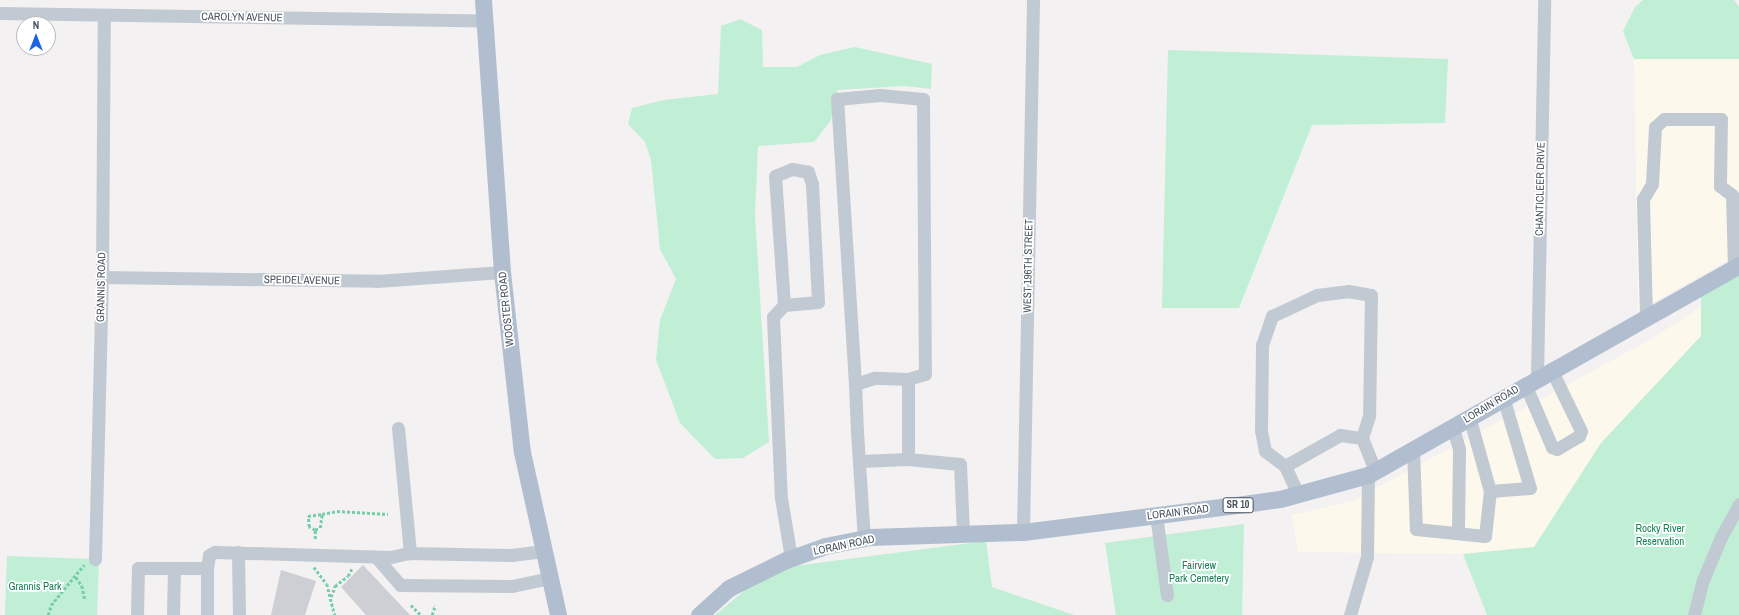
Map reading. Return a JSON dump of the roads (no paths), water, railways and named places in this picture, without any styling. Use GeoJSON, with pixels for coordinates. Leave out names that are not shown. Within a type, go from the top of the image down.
{"type":"FeatureCollection","features":[{"type":"Feature","properties":{"kind":"main road","name":"WOOSTER ROAD"},"geometry":{"type":"LineString","coordinates":[[483,0],[502,272],[522,452],[558,615]]}},
{"type":"Feature","properties":{"kind":"main road","name":"LORAIN ROAD"},"geometry":{"type":"LineString","coordinates":[[699,615],[729,588],[791,558],[825,546],[864,539],[1023,532],[1156,515],[1298,494],[1372,472],[1453,428],[1469,416],[1537,377],[1736,267]]}},
{"type":"Feature","properties":{"kind":"street","name":"WEST 196TH STREET"},"geometry":{"type":"LineString","coordinates":[[1023,532],[1033,0]]}},
{"type":"Feature","properties":{"kind":"street","name":"CHANTICLEER DRIVE"},"geometry":{"type":"LineString","coordinates":[[1537,377],[1544,0]]}},
{"type":"Feature","properties":{"kind":"street","name":"CAROLYN AVENUE"},"geometry":{"type":"LineString","coordinates":[[0,13],[104,16],[484,21]]}},
{"type":"Feature","properties":{"kind":"street","name":"GRANNIS ROAD"},"geometry":{"type":"LineString","coordinates":[[94,559],[102,277],[104,16]]}},
{"type":"Feature","properties":{"kind":"street"},"geometry":{"type":"LineString","coordinates":[[855,384],[874,378],[908,379],[925,374],[922,99],[880,94],[837,99],[864,539]]}},
{"type":"Feature","properties":{"kind":"street"},"geometry":{"type":"LineString","coordinates":[[1646,316],[1643,199],[1652,184],[1655,126],[1664,119],[1721,119],[1720,186],[1732,195],[1736,267]]}},
{"type":"Feature","properties":{"kind":"street"},"geometry":{"type":"LineString","coordinates":[[784,305],[775,176],[792,169],[808,172],[812,184],[818,302],[784,305],[773,317],[773,355],[781,498],[791,558]]}},
{"type":"Feature","properties":{"kind":"street","name":"SPEIDEL AVENUE"},"geometry":{"type":"LineString","coordinates":[[102,277],[377,281],[502,272]]}},
{"type":"Feature","properties":{"kind":"street"},"geometry":{"type":"LineString","coordinates":[[1298,494],[1285,466],[1265,450],[1261,430],[1262,345],[1272,316],[1317,295],[1348,291],[1371,295],[1369,416],[1362,438],[1372,472],[1367,557],[1350,615]]}},
{"type":"Feature","properties":{"kind":"street"},"geometry":{"type":"LineString","coordinates":[[1537,377],[1581,431],[1580,436],[1557,449],[1552,447],[1537,377]]}},
{"type":"Feature","properties":{"kind":"street"},"geometry":{"type":"LineString","coordinates":[[908,379],[908,459]]}},
{"type":"Feature","properties":{"kind":"street"},"geometry":{"type":"LineString","coordinates":[[1490,491],[1530,488],[1503,397]]}},
{"type":"Feature","properties":{"kind":"street"},"geometry":{"type":"LineString","coordinates":[[1413,449],[1416,529],[1458,532],[1485,536],[1490,491],[1469,416]]}},
{"type":"Feature","properties":{"kind":"street"},"geometry":{"type":"LineString","coordinates":[[398,428],[410,553]]}},
{"type":"Feature","properties":{"kind":"street"},"geometry":{"type":"LineString","coordinates":[[1453,428],[1459,449],[1458,532]]}},
{"type":"Feature","properties":{"kind":"street"},"geometry":{"type":"LineString","coordinates":[[1285,466],[1340,435],[1362,438]]}},
{"type":"Feature","properties":{"kind":"street"},"geometry":{"type":"LineString","coordinates":[[860,461],[908,459],[960,464],[963,534]]}},
{"type":"Feature","properties":{"kind":"street"},"geometry":{"type":"LineString","coordinates":[[1694,615],[1703,580],[1721,537],[1739,504]]}},
{"type":"Feature","properties":{"kind":"street"},"geometry":{"type":"LineString","coordinates":[[1156,515],[1167,595]]}},
{"type":"Feature","properties":{"kind":"street"},"geometry":{"type":"LineString","coordinates":[[207,615],[208,555],[238,552],[376,556],[410,553],[511,555],[544,551]]}},
{"type":"Feature","properties":{"kind":"street"},"geometry":{"type":"LineString","coordinates":[[238,552],[239,615]]}},
{"type":"Feature","properties":{"kind":"street"},"geometry":{"type":"LineString","coordinates":[[376,556],[400,585],[512,586],[550,578]]}},
{"type":"Feature","properties":{"kind":"street"},"geometry":{"type":"LineString","coordinates":[[137,615],[138,568],[207,568]]}},
{"type":"Feature","properties":{"kind":"street"},"geometry":{"type":"LineString","coordinates":[[173,615],[174,568]]}},
{"type":"Feature","properties":{"kind":"park label","name":"Rocky River Reservation"},"geometry":{"type":"Point","coordinates":[1660,535]}},
{"type":"Feature","properties":{"kind":"park label","name":"Fairview Park Cemetery"},"geometry":{"type":"Point","coordinates":[1199,572]}},
{"type":"Feature","properties":{"kind":"park label","name":"Grannis Park"},"geometry":{"type":"Point","coordinates":[35,586]}}]}
